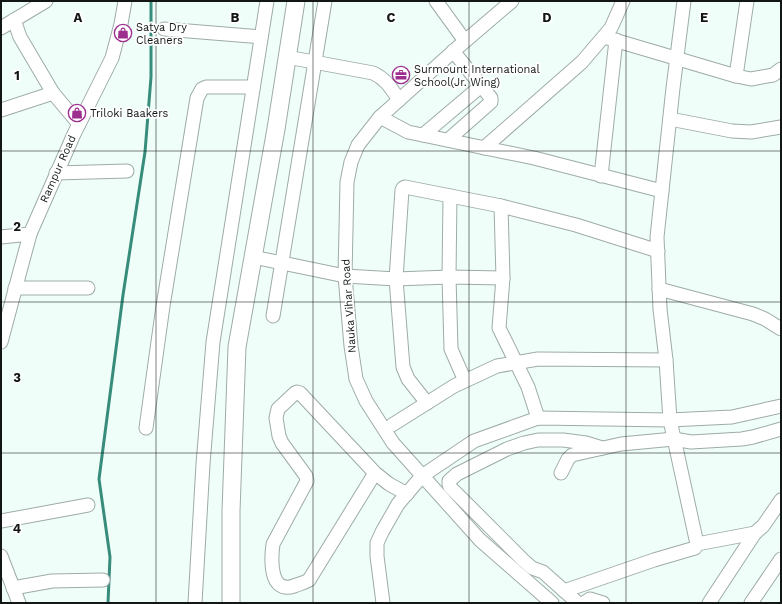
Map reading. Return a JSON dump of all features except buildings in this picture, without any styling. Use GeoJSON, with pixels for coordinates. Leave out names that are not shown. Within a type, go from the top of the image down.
{"type":"FeatureCollection","features":[{"type":"Feature","properties":{"kind":"main road"},"geometry":{"type":"LineString","coordinates":[[231,603],[231,511],[237,347],[276,129],[296,1]]}},
{"type":"Feature","properties":{"kind":"street"},"geometry":{"type":"LineString","coordinates":[[1,28],[46,1]]}},
{"type":"Feature","properties":{"kind":"street","name":"Rampur Road"},"geometry":{"type":"LineString","coordinates":[[1,342],[30,234],[56,173],[112,58],[121,24],[125,1]]}},
{"type":"Feature","properties":{"kind":"street"},"geometry":{"type":"LineString","coordinates":[[195,603],[203,464],[214,342],[267,1]]}},
{"type":"Feature","properties":{"kind":"street"},"geometry":{"type":"LineString","coordinates":[[273,316],[325,1]]}},
{"type":"Feature","properties":{"kind":"street"},"geometry":{"type":"LineString","coordinates":[[436,1],[465,41]]}},
{"type":"Feature","properties":{"kind":"street","name":"Nauka Vihar Road"},"geometry":{"type":"LineString","coordinates":[[512,1],[453,51],[380,117],[358,145],[351,162],[347,182],[345,276],[351,346],[356,379],[366,401],[393,443],[480,540],[552,603]]}},
{"type":"Feature","properties":{"kind":"street"},"geometry":{"type":"LineString","coordinates":[[601,176],[611,28],[623,1]]}},
{"type":"Feature","properties":{"kind":"street"},"geometry":{"type":"LineString","coordinates":[[684,1],[657,237],[660,309],[666,360],[670,420],[697,544]]}},
{"type":"Feature","properties":{"kind":"street"},"geometry":{"type":"LineString","coordinates":[[736,76],[747,1]]}},
{"type":"Feature","properties":{"kind":"street"},"geometry":{"type":"LineString","coordinates":[[14,20],[20,37],[53,93],[79,124]]}},
{"type":"Feature","properties":{"kind":"street"},"geometry":{"type":"LineString","coordinates":[[164,30],[261,37]]}},
{"type":"Feature","properties":{"kind":"street"},"geometry":{"type":"LineString","coordinates":[[610,39],[750,79],[773,75],[781,69]]}},
{"type":"Feature","properties":{"kind":"street"},"geometry":{"type":"LineString","coordinates":[[484,148],[610,39]]}},
{"type":"Feature","properties":{"kind":"street"},"geometry":{"type":"LineString","coordinates":[[448,140],[491,102],[491,98],[453,51]]}},
{"type":"Feature","properties":{"kind":"street"},"geometry":{"type":"LineString","coordinates":[[287,57],[373,73],[387,82],[399,100]]}},
{"type":"Feature","properties":{"kind":"street"},"geometry":{"type":"LineString","coordinates":[[423,135],[481,86]]}},
{"type":"Feature","properties":{"kind":"street"},"geometry":{"type":"LineString","coordinates":[[146,428],[163,306],[198,98],[202,90],[206,87],[254,87]]}},
{"type":"Feature","properties":{"kind":"street"},"geometry":{"type":"LineString","coordinates":[[1,110],[53,93]]}},
{"type":"Feature","properties":{"kind":"street"},"geometry":{"type":"LineString","coordinates":[[380,117],[408,132],[534,158],[662,191]]}},
{"type":"Feature","properties":{"kind":"street"},"geometry":{"type":"LineString","coordinates":[[670,119],[732,131],[751,132],[781,128]]}},
{"type":"Feature","properties":{"kind":"street"},"geometry":{"type":"LineString","coordinates":[[56,173],[127,171]]}},
{"type":"Feature","properties":{"kind":"street"},"geometry":{"type":"LineString","coordinates":[[427,403],[408,379],[402,367],[396,280],[403,188],[501,206],[576,225],[658,251]]}},
{"type":"Feature","properties":{"kind":"street"},"geometry":{"type":"LineString","coordinates":[[450,196],[449,277],[451,349],[466,381]]}},
{"type":"Feature","properties":{"kind":"street"},"geometry":{"type":"LineString","coordinates":[[501,206],[503,278],[499,328],[528,387],[538,418]]}},
{"type":"Feature","properties":{"kind":"street"},"geometry":{"type":"LineString","coordinates":[[1,237],[30,234]]}},
{"type":"Feature","properties":{"kind":"street"},"geometry":{"type":"LineString","coordinates":[[253,257],[345,276],[396,280],[449,277],[503,278]]}},
{"type":"Feature","properties":{"kind":"street"},"geometry":{"type":"LineString","coordinates":[[15,288],[88,288]]}},
{"type":"Feature","properties":{"kind":"street"},"geometry":{"type":"LineString","coordinates":[[659,289],[753,314],[765,319],[781,329]]}},
{"type":"Feature","properties":{"kind":"street"},"geometry":{"type":"LineString","coordinates":[[392,425],[454,386],[497,366],[538,359],[666,360]]}},
{"type":"Feature","properties":{"kind":"street"},"geometry":{"type":"LineString","coordinates":[[375,473],[308,580],[290,588],[280,585],[275,580],[272,573],[273,544],[307,481],[307,478],[282,443],[279,436],[276,418],[278,409],[295,393],[300,393],[375,473],[389,484],[407,494]]}},
{"type":"Feature","properties":{"kind":"street"},"geometry":{"type":"LineString","coordinates":[[379,602],[377,544],[398,504],[422,476],[474,441],[538,418],[670,420],[732,416],[781,406]]}},
{"type":"Feature","properties":{"kind":"street"},"geometry":{"type":"LineString","coordinates":[[562,473],[568,459],[572,455],[602,448],[628,443],[674,438],[691,442],[742,439],[781,429]]}},
{"type":"Feature","properties":{"kind":"street"},"geometry":{"type":"LineString","coordinates":[[578,603],[543,572],[532,568],[523,560],[450,487],[449,481],[457,474],[507,449],[524,443],[538,440],[563,440],[586,443],[602,448]]}},
{"type":"Feature","properties":{"kind":"street"},"geometry":{"type":"LineString","coordinates":[[709,603],[755,534],[763,526],[781,500]]}},
{"type":"Feature","properties":{"kind":"street"},"geometry":{"type":"LineString","coordinates":[[1,521],[88,505]]}},
{"type":"Feature","properties":{"kind":"street"},"geometry":{"type":"LineString","coordinates":[[564,591],[654,560],[695,548],[697,544],[755,534]]}},
{"type":"Feature","properties":{"kind":"street"},"geometry":{"type":"LineString","coordinates":[[1,556],[19,603]]}},
{"type":"Feature","properties":{"kind":"street"},"geometry":{"type":"LineString","coordinates":[[751,603],[781,559]]}},
{"type":"Feature","properties":{"kind":"street"},"geometry":{"type":"LineString","coordinates":[[13,588],[52,581],[103,580]]}},
{"type":"Feature","properties":{"kind":"street"},"geometry":{"type":"LineString","coordinates":[[584,603],[590,599],[603,603]]}},
{"type":"Feature","properties":{"kind":"waterway"},"geometry":{"type":"LineString","coordinates":[[108,603],[110,557],[99,479],[123,295],[145,152],[151,77],[151,1]]}},
{"type":"Feature","properties":{"kind":"place","name":"Satya Dry Cleaners"},"geometry":{"type":"Point","coordinates":[123,33]}},
{"type":"Feature","properties":{"kind":"place","name":"Surmount International School(Jr. Wing)"},"geometry":{"type":"Point","coordinates":[401,75]}},
{"type":"Feature","properties":{"kind":"place","name":"Triloki Baakers"},"geometry":{"type":"Point","coordinates":[77,113]}}]}
